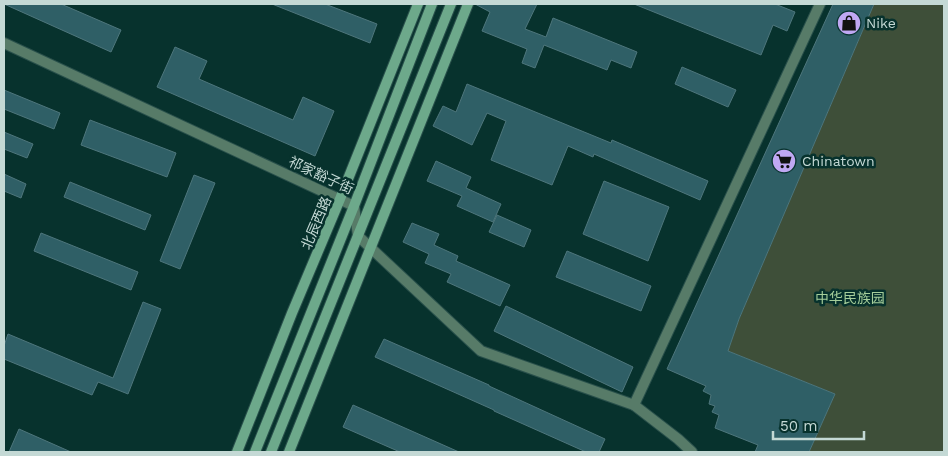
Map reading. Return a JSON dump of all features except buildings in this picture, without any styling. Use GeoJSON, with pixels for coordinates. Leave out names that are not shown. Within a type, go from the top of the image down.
{"type":"FeatureCollection","features":[{"type":"Feature","properties":{"kind":"street","name":"北辰西路"},"geometry":{"type":"LineString","coordinates":[[237,452],[418,4]]}},
{"type":"Feature","properties":{"kind":"street","name":"北辰西路"},"geometry":{"type":"LineString","coordinates":[[255,452],[354,206],[432,4]]}},
{"type":"Feature","properties":{"kind":"street"},"geometry":{"type":"LineString","coordinates":[[271,452],[451,4]]}},
{"type":"Feature","properties":{"kind":"street"},"geometry":{"type":"LineString","coordinates":[[289,452],[468,4]]}},
{"type":"Feature","properties":{"kind":"street"},"geometry":{"type":"LineString","coordinates":[[634,404],[820,4]]}},
{"type":"Feature","properties":{"kind":"street","name":"祁家豁子街"},"geometry":{"type":"LineString","coordinates":[[4,43],[354,206],[358,236]]}},
{"type":"Feature","properties":{"kind":"street"},"geometry":{"type":"LineString","coordinates":[[358,236],[481,351],[634,404],[678,438],[692,452]]}},
{"type":"Feature","properties":{"kind":"green space","name":"中华民族园"},"geometry":{"type":"Polygon","coordinates":[[[874,4],[944,4],[944,452],[809,452],[835,394],[728,351],[739,319],[874,4]]]}},
{"type":"Feature","properties":{"kind":"place","name":"Nike"},"geometry":{"type":"Point","coordinates":[849,23]}},
{"type":"Feature","properties":{"kind":"place","name":"Chinatown"},"geometry":{"type":"Point","coordinates":[784,161]}}]}
